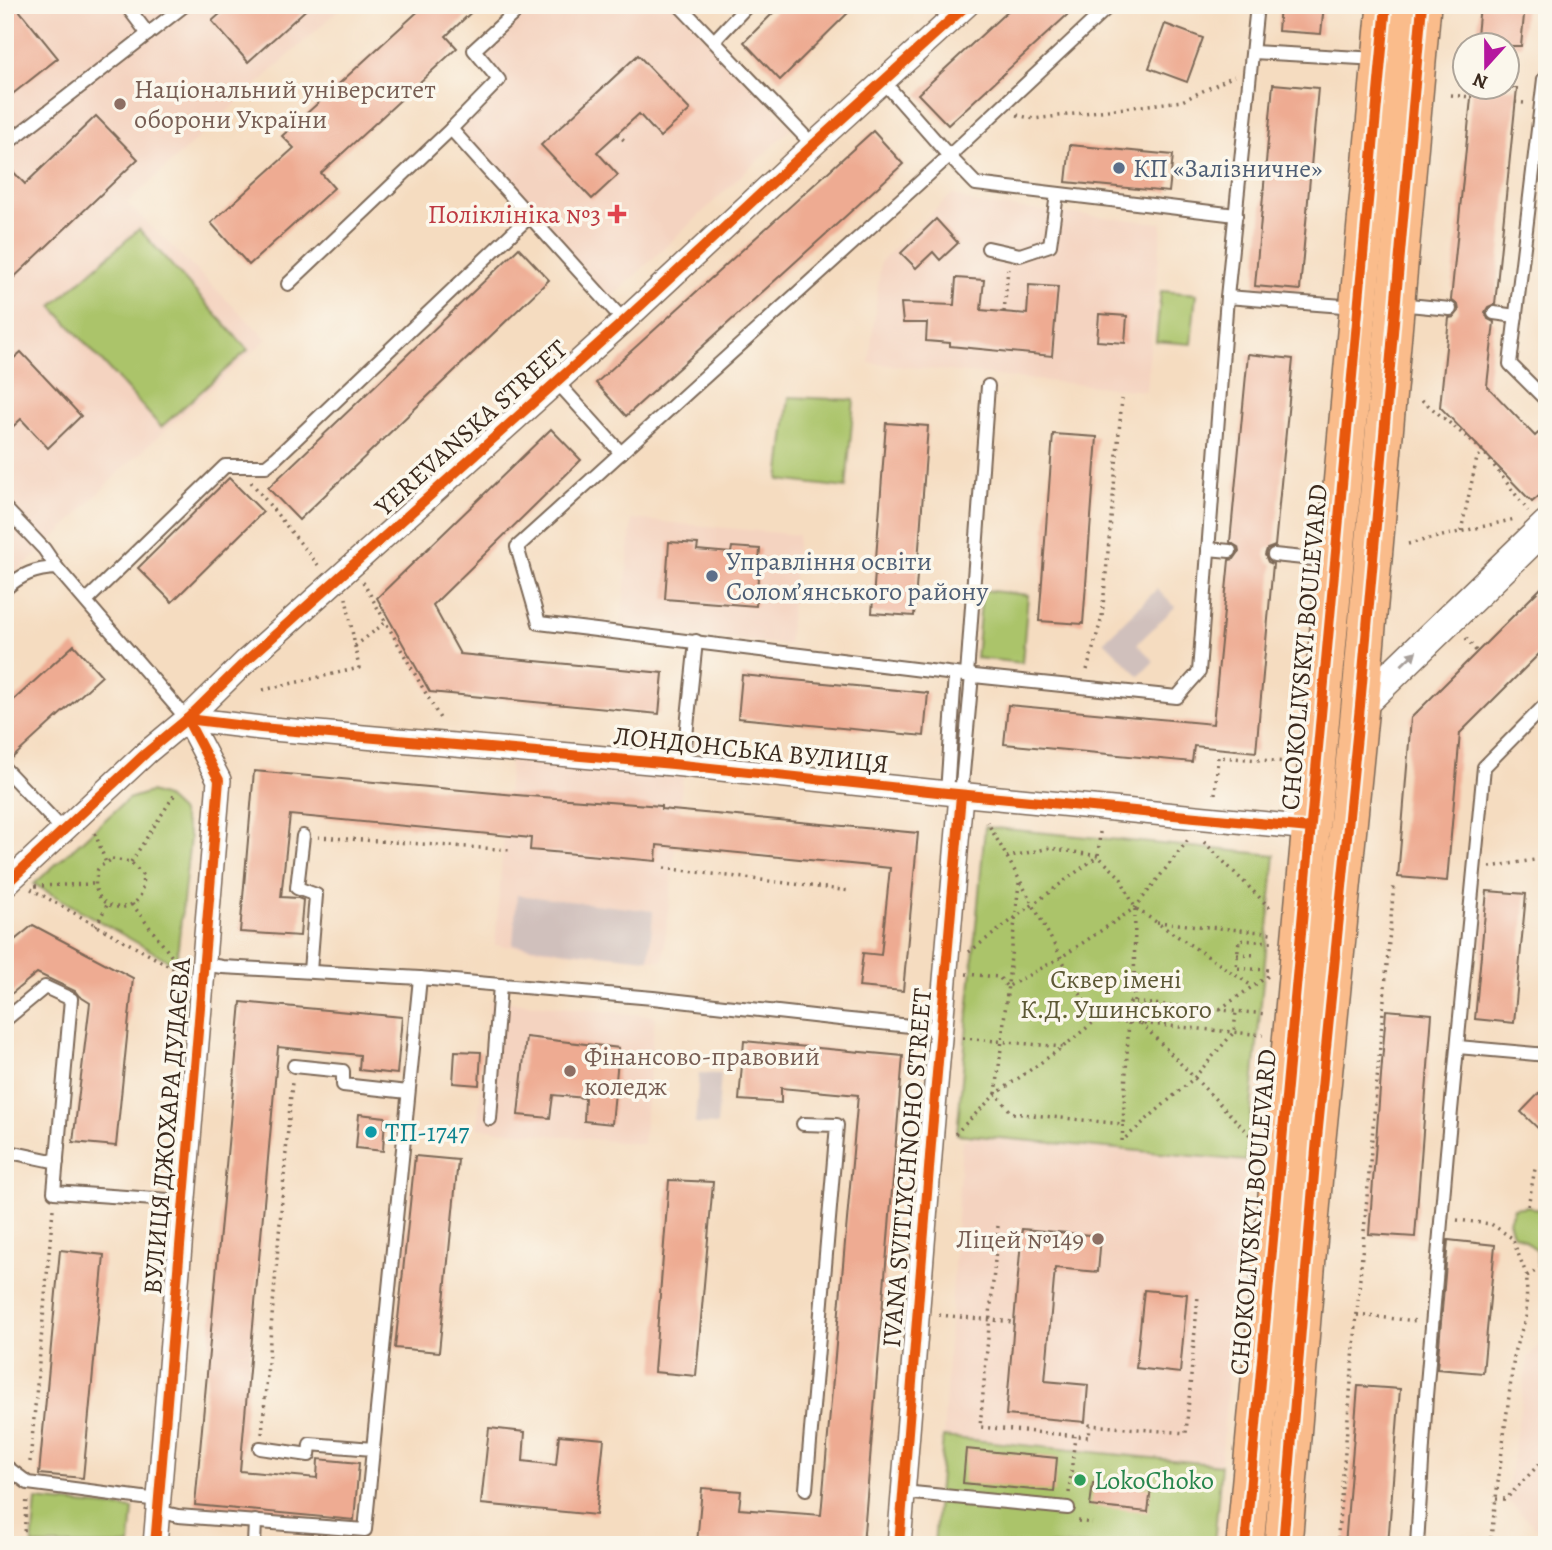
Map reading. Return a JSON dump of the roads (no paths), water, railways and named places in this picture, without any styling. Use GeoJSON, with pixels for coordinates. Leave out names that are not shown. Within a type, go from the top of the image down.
{"type":"FeatureCollection","features":[{"type":"Feature","properties":{"kind":"main road","name":"CHOKOLIVSKYI BOULEVARD"},"geometry":{"type":"LineString","coordinates":[[1245,1545],[1386,5]]}},
{"type":"Feature","properties":{"kind":"main road"},"geometry":{"type":"LineString","coordinates":[[1283,1545],[1317,1138],[1360,706],[1422,5]]}},
{"type":"Feature","properties":{"kind":"street","name":"YEREVANSKA STREET"},"geometry":{"type":"LineString","coordinates":[[5,885],[252,656],[624,321],[967,5]]}},
{"type":"Feature","properties":{"kind":"street"},"geometry":{"type":"LineString","coordinates":[[1360,706],[1532,520]]}},
{"type":"Feature","properties":{"kind":"street","name":"ЛОНДОНСЬКА ВУЛИЦЯ"},"geometry":{"type":"LineString","coordinates":[[187,719],[683,765],[1310,828]]}},
{"type":"Feature","properties":{"kind":"street","name":"ВУЛИЦЯ ДЖОХАРА ДУДАЄВА"},"geometry":{"type":"LineString","coordinates":[[155,1545],[219,780],[187,719]]}},
{"type":"Feature","properties":{"kind":"street","name":"IVANA SVITLYCHNOHO STREET"},"geometry":{"type":"LineString","coordinates":[[899,1545],[925,1314],[947,1033],[954,794]]}},
{"type":"Feature","properties":{"kind":"lane"},"geometry":{"type":"LineString","coordinates":[[126,5],[148,34]]}},
{"type":"Feature","properties":{"kind":"lane"},"geometry":{"type":"LineString","coordinates":[[5,145],[185,5]]}},
{"type":"Feature","properties":{"kind":"lane"},"geometry":{"type":"LineString","coordinates":[[288,284],[499,80],[474,50],[523,5]]}},
{"type":"Feature","properties":{"kind":"lane"},"geometry":{"type":"LineString","coordinates":[[679,5],[813,145]]}},
{"type":"Feature","properties":{"kind":"lane"},"geometry":{"type":"LineString","coordinates":[[714,41],[748,5]]}},
{"type":"Feature","properties":{"kind":"lane"},"geometry":{"type":"LineString","coordinates":[[1110,5],[949,156],[517,547],[539,623],[1177,697],[1199,672],[1227,297],[1257,5]]}},
{"type":"Feature","properties":{"kind":"lane"},"geometry":{"type":"LineString","coordinates":[[1253,52],[1381,59]]}},
{"type":"Feature","properties":{"kind":"lane"},"geometry":{"type":"LineString","coordinates":[[1547,74],[1544,79],[1510,364],[1547,401]]}},
{"type":"Feature","properties":{"kind":"lane"},"geometry":{"type":"LineString","coordinates":[[883,81],[976,184],[1236,215]]}},
{"type":"Feature","properties":{"kind":"lane"},"geometry":{"type":"LineString","coordinates":[[451,129],[624,321]]}},
{"type":"Feature","properties":{"kind":"lane"},"geometry":{"type":"LineString","coordinates":[[988,248],[1020,255],[1049,245],[1057,194]]}},
{"type":"Feature","properties":{"kind":"lane"},"geometry":{"type":"LineString","coordinates":[[86,601],[225,467],[266,466],[276,458],[529,217]]}},
{"type":"Feature","properties":{"kind":"lane"},"geometry":{"type":"LineString","coordinates":[[1227,297],[1358,308]]}},
{"type":"Feature","properties":{"kind":"lane"},"geometry":{"type":"LineString","coordinates":[[1395,304],[1450,309]]}},
{"type":"Feature","properties":{"kind":"lane"},"geometry":{"type":"LineString","coordinates":[[1494,313],[1516,316]]}},
{"type":"Feature","properties":{"kind":"lane"},"geometry":{"type":"LineString","coordinates":[[557,382],[621,453]]}},
{"type":"Feature","properties":{"kind":"lane"},"geometry":{"type":"LineString","coordinates":[[954,794],[988,386]]}},
{"type":"Feature","properties":{"kind":"lane"},"geometry":{"type":"LineString","coordinates":[[5,508],[44,549],[57,568],[187,719]]}},
{"type":"Feature","properties":{"kind":"lane"},"geometry":{"type":"LineString","coordinates":[[1208,549],[1230,551]]}},
{"type":"Feature","properties":{"kind":"lane"},"geometry":{"type":"LineString","coordinates":[[1274,555],[1335,561]]}},
{"type":"Feature","properties":{"kind":"lane"},"geometry":{"type":"LineString","coordinates":[[5,589],[16,579],[38,569],[57,568]]}},
{"type":"Feature","properties":{"kind":"lane"},"geometry":{"type":"LineString","coordinates":[[683,765],[696,641]]}},
{"type":"Feature","properties":{"kind":"lane"},"geometry":{"type":"LineString","coordinates":[[1417,1545],[1441,1218],[1484,767],[1547,703]]}},
{"type":"Feature","properties":{"kind":"lane"},"geometry":{"type":"LineString","coordinates":[[5,769],[63,830]]}},
{"type":"Feature","properties":{"kind":"lane"},"geometry":{"type":"LineString","coordinates":[[303,836],[297,888],[316,895],[310,971]]}},
{"type":"Feature","properties":{"kind":"lane"},"geometry":{"type":"LineString","coordinates":[[203,964],[419,978],[653,998],[947,1033]]}},
{"type":"Feature","properties":{"kind":"lane"},"geometry":{"type":"LineString","coordinates":[[5,1468],[9,1468],[28,1483],[158,1506],[178,1516],[365,1530],[419,978]]}},
{"type":"Feature","properties":{"kind":"lane"},"geometry":{"type":"LineString","coordinates":[[490,1119],[500,985]]}},
{"type":"Feature","properties":{"kind":"lane"},"geometry":{"type":"LineString","coordinates":[[5,1020],[45,987],[71,999],[54,1192],[183,1201]]}},
{"type":"Feature","properties":{"kind":"lane"},"geometry":{"type":"LineString","coordinates":[[1458,1047],[1547,1055]]}},
{"type":"Feature","properties":{"kind":"lane"},"geometry":{"type":"LineString","coordinates":[[294,1066],[343,1071],[344,1085],[408,1092]]}},
{"type":"Feature","properties":{"kind":"lane"},"geometry":{"type":"LineString","coordinates":[[803,1124],[837,1125],[806,1489]]}},
{"type":"Feature","properties":{"kind":"lane"},"geometry":{"type":"LineString","coordinates":[[5,1151],[57,1162]]}},
{"type":"Feature","properties":{"kind":"lane"},"geometry":{"type":"LineString","coordinates":[[260,1448],[309,1455],[310,1444],[373,1449]]}},
{"type":"Feature","properties":{"kind":"lane"},"geometry":{"type":"LineString","coordinates":[[903,1492],[1068,1508]]}},
{"type":"Feature","properties":{"kind":"lane"},"geometry":{"type":"LineString","coordinates":[[254,1545],[255,1521]]}},
{"type":"Feature","properties":{"kind":"place","name":"Національний університет оборони України"},"geometry":{"type":"Point","coordinates":[120,104]}},
{"type":"Feature","properties":{"kind":"place","name":"КП «Залізничне»"},"geometry":{"type":"Point","coordinates":[1119,168]}},
{"type":"Feature","properties":{"kind":"place","name":"Поліклініка №3"},"geometry":{"type":"Point","coordinates":[617,214]}},
{"type":"Feature","properties":{"kind":"place","name":"Управління освіти Солом’янського району"},"geometry":{"type":"Point","coordinates":[712,576]}},
{"type":"Feature","properties":{"kind":"place","name":"Фінансово-правовий коледж"},"geometry":{"type":"Point","coordinates":[570,1071]}},
{"type":"Feature","properties":{"kind":"place","name":"ТП-1747"},"geometry":{"type":"Point","coordinates":[371,1132]}},
{"type":"Feature","properties":{"kind":"place","name":"Ліцей №149"},"geometry":{"type":"Point","coordinates":[1098,1239]}},
{"type":"Feature","properties":{"kind":"place","name":"LokoChoko"},"geometry":{"type":"Point","coordinates":[1080,1480]}},
{"type":"Feature","properties":{"kind":"park label","name":"Сквер імені К.Д. Ушинського"},"geometry":{"type":"Point","coordinates":[1116,994]}}]}
